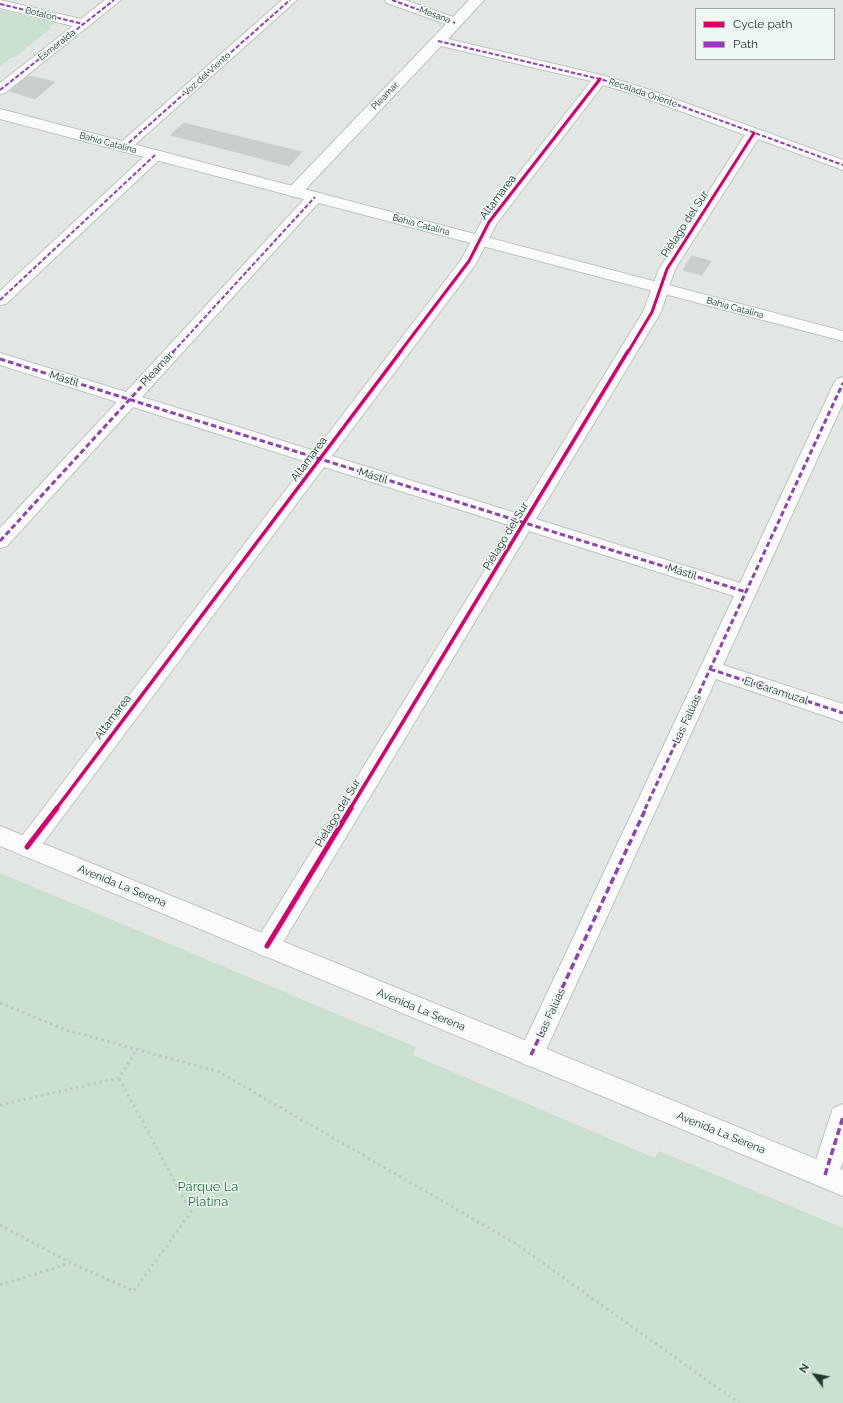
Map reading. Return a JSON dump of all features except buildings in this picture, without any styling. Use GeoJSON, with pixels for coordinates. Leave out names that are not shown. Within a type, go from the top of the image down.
{"type":"FeatureCollection","features":[{"type":"Feature","properties":{"kind":"street","name":"Esmeralda"},"geometry":{"type":"LineString","coordinates":[[0,90],[114,0]]}},
{"type":"Feature","properties":{"kind":"street","name":"Voz del Viento"},"geometry":{"type":"LineString","coordinates":[[124,147],[290,0]]}},
{"type":"Feature","properties":{"kind":"street","name":"Mesana"},"geometry":{"type":"LineString","coordinates":[[392,0],[455,23]]}},
{"type":"Feature","properties":{"kind":"street","name":"Pleamar"},"geometry":{"type":"LineString","coordinates":[[294,192],[477,0]]}},
{"type":"Feature","properties":{"kind":"street","name":"Botalón"},"geometry":{"type":"LineString","coordinates":[[0,4],[83,24]]}},
{"type":"Feature","properties":{"kind":"street","name":"Recalada Oriente"},"geometry":{"type":"LineString","coordinates":[[438,41],[600,79],[843,165]]}},
{"type":"Feature","properties":{"kind":"street","name":"Altamarea"},"geometry":{"type":"LineString","coordinates":[[27,847],[470,261],[489,222],[600,79]]}},
{"type":"Feature","properties":{"kind":"street","name":"Bahía Catalina"},"geometry":{"type":"LineString","coordinates":[[0,114],[843,336]]}},
{"type":"Feature","properties":{"kind":"street","name":"Piélago del Sur"},"geometry":{"type":"LineString","coordinates":[[267,946],[652,312],[667,269],[754,133]]}},
{"type":"Feature","properties":{"kind":"street"},"geometry":{"type":"LineString","coordinates":[[0,300],[155,155]]}},
{"type":"Feature","properties":{"kind":"street","name":"Pleamar"},"geometry":{"type":"LineString","coordinates":[[0,541],[315,197]]}},
{"type":"Feature","properties":{"kind":"street","name":"Mástil"},"geometry":{"type":"LineString","coordinates":[[0,359],[746,592]]}},
{"type":"Feature","properties":{"kind":"street","name":"Las Falúas"},"geometry":{"type":"LineString","coordinates":[[531,1055],[843,383]]}},
{"type":"Feature","properties":{"kind":"street","name":"El Caramuzal"},"geometry":{"type":"LineString","coordinates":[[710,669],[843,713]]}},
{"type":"Feature","properties":{"kind":"street","name":"Avenida La Serena"},"geometry":{"type":"LineString","coordinates":[[0,836],[834,1179]]}},
{"type":"Feature","properties":{"kind":"street"},"geometry":{"type":"LineString","coordinates":[[834,1179],[843,1117]]}},
{"type":"Feature","properties":{"kind":"path"},"geometry":{"type":"LineString","coordinates":[[0,1003],[66,1030],[219,1072],[515,1243],[740,1403]]}},
{"type":"Feature","properties":{"kind":"path"},"geometry":{"type":"LineString","coordinates":[[0,1105],[119,1078],[137,1049]]}},
{"type":"Feature","properties":{"kind":"path"},"geometry":{"type":"LineString","coordinates":[[0,1225],[71,1263],[134,1291],[191,1212],[119,1078]]}},
{"type":"Feature","properties":{"kind":"path"},"geometry":{"type":"LineString","coordinates":[[0,1285],[71,1263]]}},
{"type":"Feature","properties":{"kind":"green space"},"geometry":{"type":"Polygon","coordinates":[[[0,10],[55,23],[49,28],[51,28],[15,57],[12,57],[0,66],[0,10]]]}},
{"type":"Feature","properties":{"kind":"green space","name":"Parque La Platina"},"geometry":{"type":"Polygon","coordinates":[[[0,873],[416,1047],[413,1055],[655,1158],[659,1151],[843,1228],[843,1403],[0,1403],[0,873]]]}},
{"type":"Feature","properties":{"kind":"marked path"},"geometry":{"type":"LineString","coordinates":[[0,90],[114,0]]}},
{"type":"Feature","properties":{"kind":"marked path"},"geometry":{"type":"LineString","coordinates":[[124,147],[290,0]]}},
{"type":"Feature","properties":{"kind":"marked path"},"geometry":{"type":"LineString","coordinates":[[392,0],[455,23]]}},
{"type":"Feature","properties":{"kind":"marked path"},"geometry":{"type":"LineString","coordinates":[[0,4],[83,24]]}},
{"type":"Feature","properties":{"kind":"marked path"},"geometry":{"type":"LineString","coordinates":[[438,41],[600,79],[642,92],[843,165]]}},
{"type":"Feature","properties":{"kind":"marked path"},"geometry":{"type":"LineString","coordinates":[[0,300],[155,155]]}},
{"type":"Feature","properties":{"kind":"marked path"},"geometry":{"type":"LineString","coordinates":[[0,541],[315,197]]}},
{"type":"Feature","properties":{"kind":"marked path"},"geometry":{"type":"LineString","coordinates":[[0,359],[746,592]]}},
{"type":"Feature","properties":{"kind":"marked path"},"geometry":{"type":"LineString","coordinates":[[531,1055],[843,383]]}},
{"type":"Feature","properties":{"kind":"marked path"},"geometry":{"type":"LineString","coordinates":[[710,669],[843,713]]}},
{"type":"Feature","properties":{"kind":"marked path"},"geometry":{"type":"LineString","coordinates":[[825,1175],[843,1117]]}},
{"type":"Feature","properties":{"kind":"cycle path"},"geometry":{"type":"LineString","coordinates":[[27,847],[469,261],[489,222],[600,79]]}},
{"type":"Feature","properties":{"kind":"cycle path"},"geometry":{"type":"LineString","coordinates":[[267,946],[652,312],[667,269],[754,133]]}}]}
